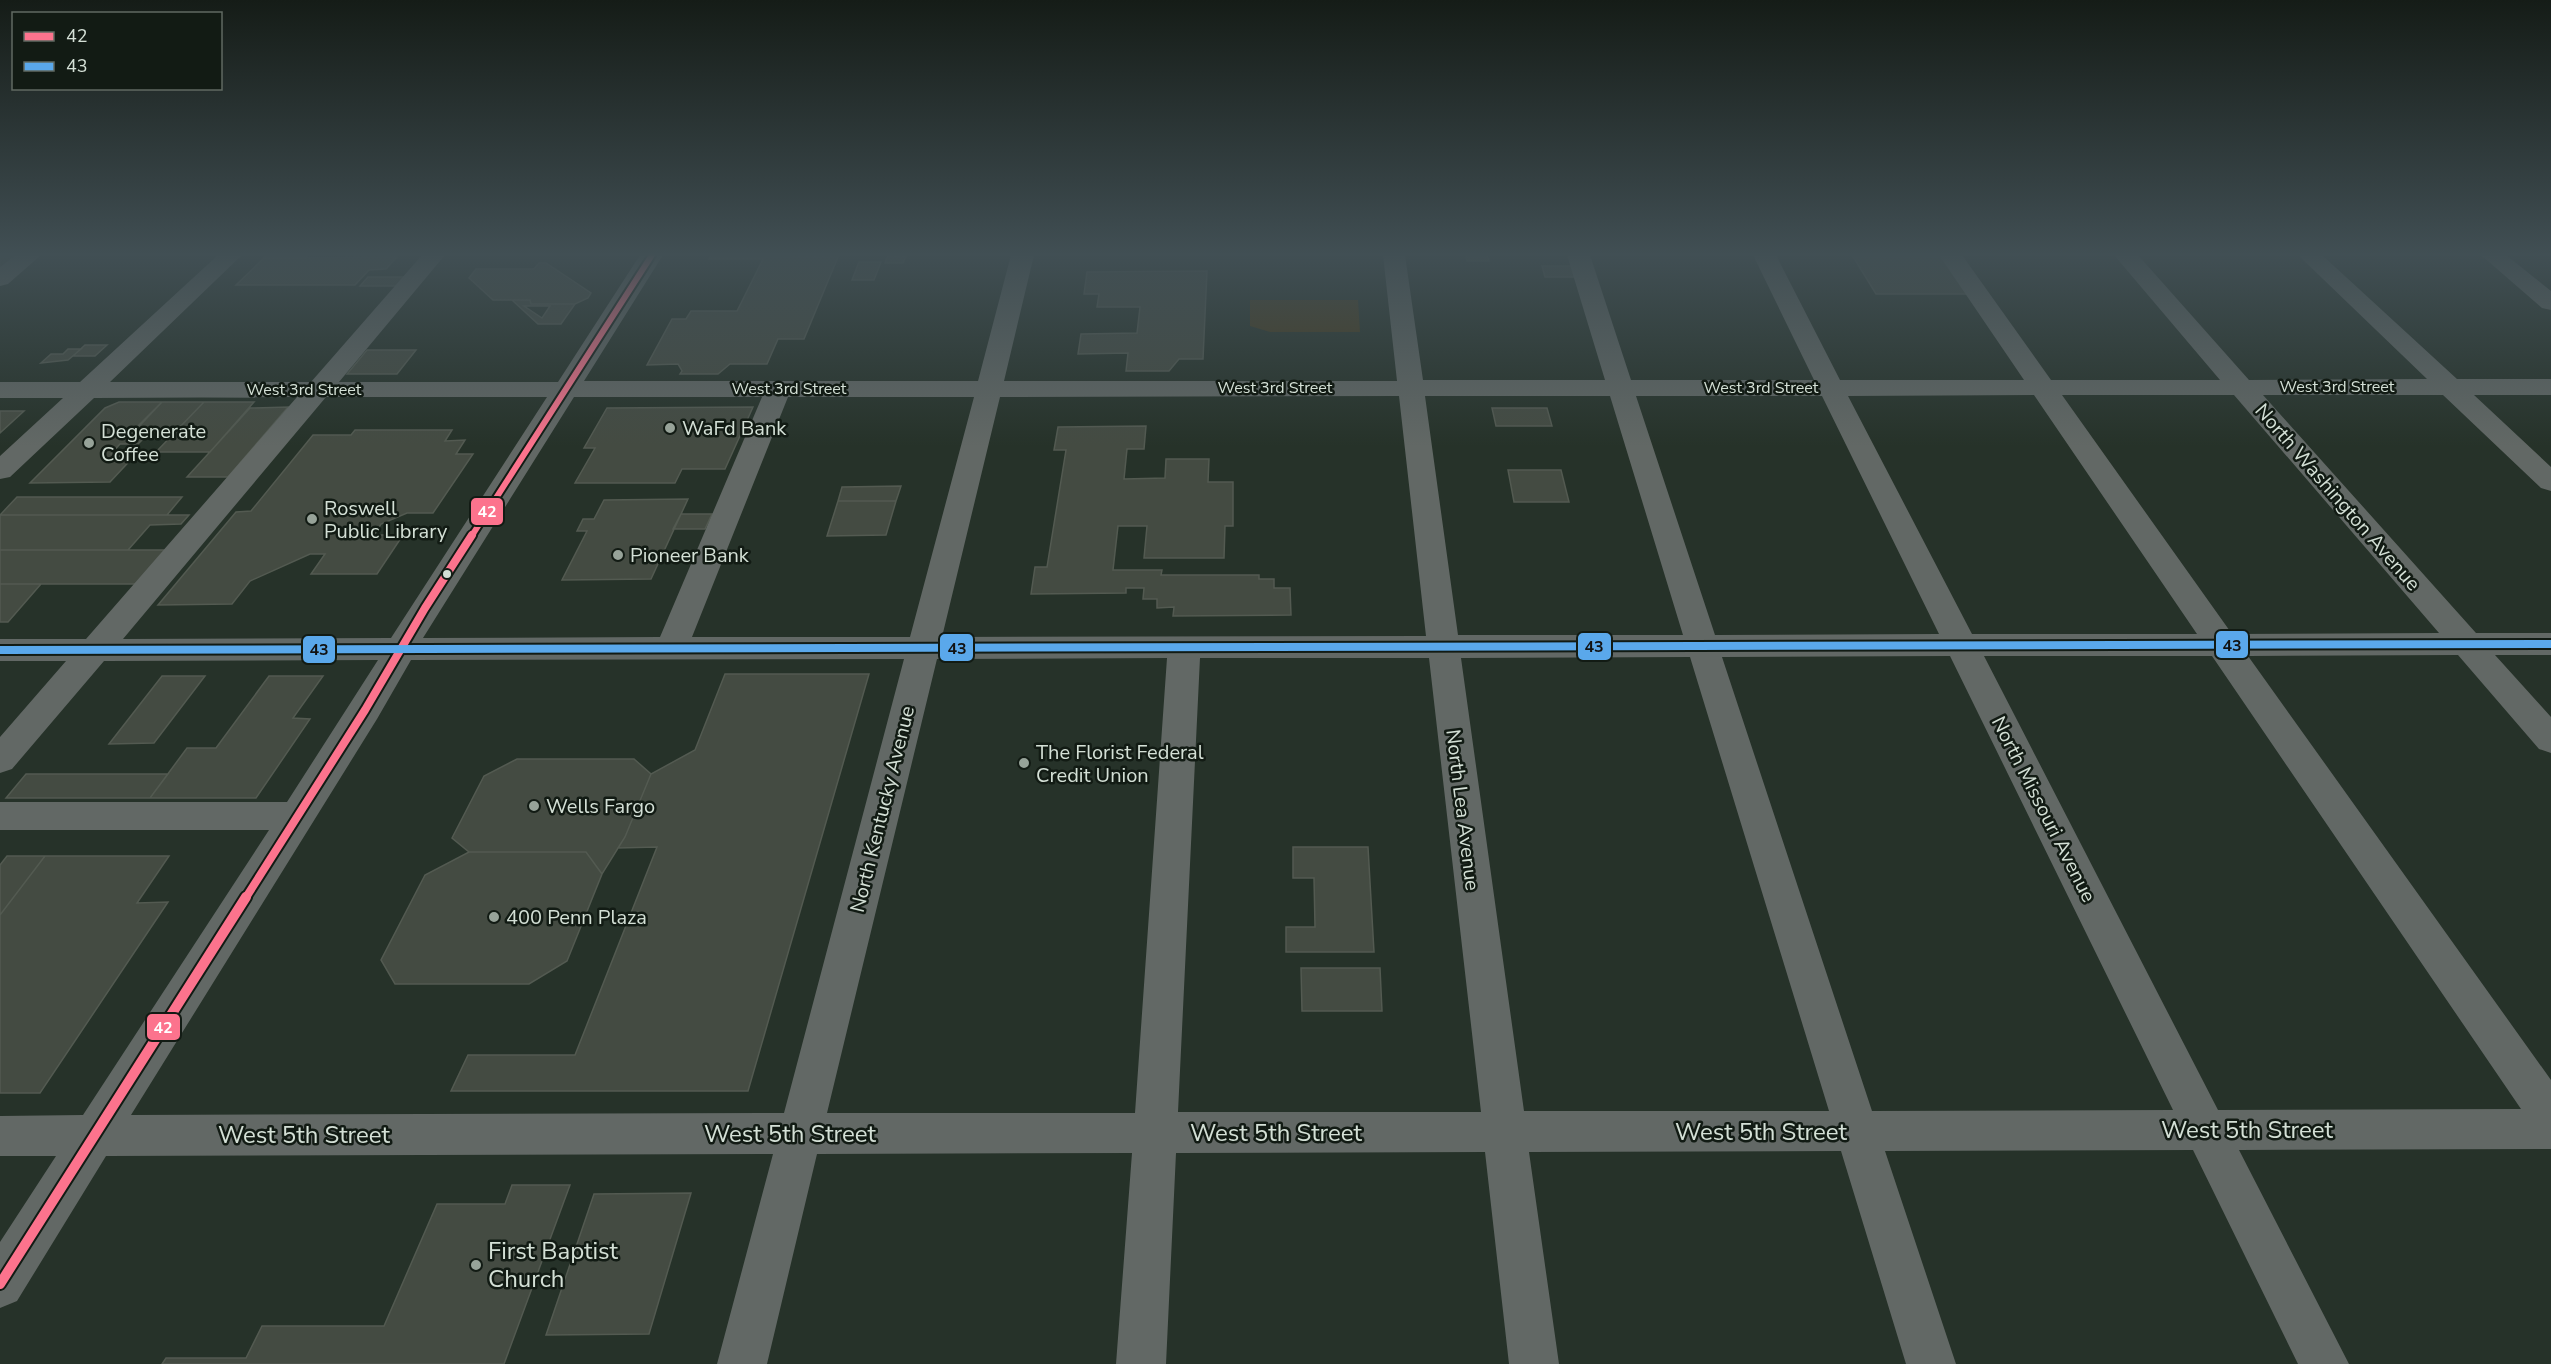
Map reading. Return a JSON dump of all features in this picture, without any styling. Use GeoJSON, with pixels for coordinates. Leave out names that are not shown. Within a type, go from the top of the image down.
{"type":"FeatureCollection","features":[{"type":"Feature","properties":{"kind":"street"},"geometry":{"type":"LineString","coordinates":[[0,471],[163,319]]}},
{"type":"Feature","properties":{"kind":"street"},"geometry":{"type":"LineString","coordinates":[[0,760],[380,319]]}},
{"type":"Feature","properties":{"kind":"street"},"geometry":{"type":"LineString","coordinates":[[0,1284],[610,319]]}},
{"type":"Feature","properties":{"kind":"street","name":"North Kentucky Avenue"},"geometry":{"type":"LineString","coordinates":[[742,1364],[1007,319]]}},
{"type":"Feature","properties":{"kind":"street","name":"North Lea Avenue"},"geometry":{"type":"LineString","coordinates":[[1402,319],[1534,1364]]}},
{"type":"Feature","properties":{"kind":"street"},"geometry":{"type":"LineString","coordinates":[[1599,319],[1859,1131],[1931,1364]]}},
{"type":"Feature","properties":{"kind":"street","name":"North Missouri Avenue"},"geometry":{"type":"LineString","coordinates":[[1796,319],[2324,1364]]}},
{"type":"Feature","properties":{"kind":"street"},"geometry":{"type":"LineString","coordinates":[[1994,319],[2551,1116]]}},
{"type":"Feature","properties":{"kind":"street","name":"North Washington Avenue"},"geometry":{"type":"LineString","coordinates":[[2181,319],[2551,740]]}},
{"type":"Feature","properties":{"kind":"street"},"geometry":{"type":"LineString","coordinates":[[2377,319],[2551,482]]}},
{"type":"Feature","properties":{"kind":"street","name":"West 3rd Street"},"geometry":{"type":"LineString","coordinates":[[0,390],[989,387],[2551,387]]}},
{"type":"Feature","properties":{"kind":"street"},"geometry":{"type":"LineString","coordinates":[[670,649],[779,388]]}},
{"type":"Feature","properties":{"kind":"street"},"geometry":{"type":"LineString","coordinates":[[0,650],[2551,644]]}},
{"type":"Feature","properties":{"kind":"street"},"geometry":{"type":"LineString","coordinates":[[1141,1364],[1184,647]]}},
{"type":"Feature","properties":{"kind":"street"},"geometry":{"type":"LineString","coordinates":[[0,816],[297,816]]}},
{"type":"Feature","properties":{"kind":"street","name":"West 5th Street"},"geometry":{"type":"LineString","coordinates":[[0,1136],[2551,1129]]}},
{"type":"Feature","properties":{"kind":"shaded area"},"geometry":{"type":"Polygon","coordinates":[[[1250,319],[1359,319],[1360,332],[1270,332],[1250,326],[1250,319]]]}},
{"type":"Feature","properties":{"kind":"building"},"geometry":{"type":"Polygon","coordinates":[[[532,319],[565,319],[561,324],[538,324],[532,319]]]}},
{"type":"Feature","properties":{"kind":"building"},"geometry":{"type":"Polygon","coordinates":[[[672,319],[812,319],[804,339],[778,339],[767,364],[730,364],[718,374],[680,374],[682,371],[678,364],[647,365],[672,319]]]}},
{"type":"Feature","properties":{"kind":"building"},"geometry":{"type":"Polygon","coordinates":[[[1139,319],[1205,319],[1203,359],[1179,359],[1169,371],[1126,371],[1128,353],[1078,354],[1081,334],[1137,333],[1139,319]]]}},
{"type":"Feature","properties":{"kind":"building"},"geometry":{"type":"Polygon","coordinates":[[[85,345],[107,345],[95,356],[73,356],[85,345]]]}},
{"type":"Feature","properties":{"kind":"building"},"geometry":{"type":"Polygon","coordinates":[[[68,349],[81,349],[68,360],[41,363],[51,354],[63,354],[68,349]]]}},
{"type":"Feature","properties":{"kind":"building"},"geometry":{"type":"Polygon","coordinates":[[[367,350],[416,350],[397,374],[347,374],[367,350]]]}},
{"type":"Feature","properties":{"kind":"building"},"geometry":{"type":"Polygon","coordinates":[[[119,402],[162,402],[129,437],[145,437],[138,444],[120,444],[111,454],[137,453],[110,482],[30,483],[105,408],[119,402]]]}},
{"type":"Feature","properties":{"kind":"building"},"geometry":{"type":"Polygon","coordinates":[[[162,402],[204,402],[175,432],[132,432],[162,402]]]}},
{"type":"Feature","properties":{"kind":"building"},"geometry":{"type":"Polygon","coordinates":[[[204,402],[254,402],[210,452],[156,452],[204,402]]]}},
{"type":"Feature","properties":{"kind":"building"},"geometry":{"type":"Polygon","coordinates":[[[288,407],[228,477],[187,477],[250,408],[288,407]]]}},
{"type":"Feature","properties":{"kind":"building","name":"WaFd Bank"},"geometry":{"type":"Polygon","coordinates":[[[753,407],[725,469],[682,469],[675,483],[575,483],[595,448],[584,448],[607,408],[753,407]]]}},
{"type":"Feature","properties":{"kind":"building"},"geometry":{"type":"Polygon","coordinates":[[[1492,408],[1547,408],[1552,426],[1496,426],[1492,408]]]}},
{"type":"Feature","properties":{"kind":"building"},"geometry":{"type":"Polygon","coordinates":[[[0,411],[24,411],[0,433],[0,411]]]}},
{"type":"Feature","properties":{"kind":"building"},"geometry":{"type":"Polygon","coordinates":[[[1146,426],[1144,449],[1127,449],[1124,479],[1165,478],[1166,459],[1209,459],[1208,482],[1233,482],[1233,526],[1225,526],[1224,558],[1144,558],[1147,526],[1118,526],[1113,570],[1162,570],[1161,575],[1259,575],[1259,579],[1274,579],[1274,588],[1290,588],[1291,615],[1173,616],[1174,607],[1157,608],[1157,599],[1143,599],[1144,588],[1126,588],[1126,593],[1031,594],[1035,567],[1047,567],[1066,450],[1054,450],[1058,427],[1146,426]]]}},
{"type":"Feature","properties":{"kind":"building","name":"Roswell Public Library"},"geometry":{"type":"Polygon","coordinates":[[[355,430],[452,430],[445,441],[465,440],[456,454],[473,454],[433,513],[407,513],[381,524],[374,535],[403,535],[377,574],[311,574],[325,554],[310,554],[250,581],[232,604],[158,605],[236,512],[251,511],[313,435],[351,435],[355,430]]]}},
{"type":"Feature","properties":{"kind":"building"},"geometry":{"type":"Polygon","coordinates":[[[1508,470],[1561,470],[1569,502],[1514,502],[1508,470]]]}},
{"type":"Feature","properties":{"kind":"building"},"geometry":{"type":"Polygon","coordinates":[[[901,486],[896,501],[838,501],[842,487],[901,486]]]}},
{"type":"Feature","properties":{"kind":"building"},"geometry":{"type":"Polygon","coordinates":[[[17,497],[182,497],[167,515],[0,515],[17,497]]]}},
{"type":"Feature","properties":{"kind":"building","name":"Pioneer Bank"},"geometry":{"type":"Polygon","coordinates":[[[688,499],[651,579],[562,580],[587,531],[577,531],[583,519],[594,519],[604,500],[688,499]]]}},
{"type":"Feature","properties":{"kind":"building"},"geometry":{"type":"Polygon","coordinates":[[[838,501],[896,501],[886,535],[827,536],[838,501]]]}},
{"type":"Feature","properties":{"kind":"building"},"geometry":{"type":"Polygon","coordinates":[[[681,514],[712,514],[705,529],[673,529],[681,514]]]}},
{"type":"Feature","properties":{"kind":"building"},"geometry":{"type":"Polygon","coordinates":[[[0,515],[189,515],[181,524],[150,525],[128,550],[0,550],[0,515]]]}},
{"type":"Feature","properties":{"kind":"building"},"geometry":{"type":"Polygon","coordinates":[[[0,550],[168,550],[138,584],[0,584],[0,550]]]}},
{"type":"Feature","properties":{"kind":"building"},"geometry":{"type":"Polygon","coordinates":[[[0,584],[41,584],[8,622],[0,622],[0,584]]]}},
{"type":"Feature","properties":{"kind":"building"},"geometry":{"type":"Polygon","coordinates":[[[725,674],[869,674],[748,1091],[451,1091],[468,1055],[575,1055],[657,847],[618,848],[625,837],[651,774],[695,750],[725,674]]]}},
{"type":"Feature","properties":{"kind":"building"},"geometry":{"type":"Polygon","coordinates":[[[162,676],[205,676],[154,743],[109,744],[162,676]]]}},
{"type":"Feature","properties":{"kind":"building"},"geometry":{"type":"Polygon","coordinates":[[[269,676],[323,676],[293,718],[310,719],[256,798],[150,798],[187,748],[216,748],[269,676]]]}},
{"type":"Feature","properties":{"kind":"building"},"geometry":{"type":"Polygon","coordinates":[[[517,759],[634,759],[651,774],[625,837],[602,874],[586,852],[469,852],[452,838],[484,776],[517,759]]]}},
{"type":"Feature","properties":{"kind":"building"},"geometry":{"type":"Polygon","coordinates":[[[26,774],[168,774],[150,798],[6,798],[26,774]]]}},
{"type":"Feature","properties":{"kind":"building"},"geometry":{"type":"Polygon","coordinates":[[[1293,847],[1368,847],[1374,952],[1286,952],[1286,927],[1315,927],[1314,878],[1293,878],[1293,847]]]}},
{"type":"Feature","properties":{"kind":"building","name":"400 Penn Plaza"},"geometry":{"type":"Polygon","coordinates":[[[469,852],[586,852],[602,874],[567,961],[529,984],[395,984],[381,960],[425,875],[469,852]]]}},
{"type":"Feature","properties":{"kind":"building"},"geometry":{"type":"Polygon","coordinates":[[[7,856],[45,856],[0,915],[0,865],[7,856]]]}},
{"type":"Feature","properties":{"kind":"building"},"geometry":{"type":"Polygon","coordinates":[[[45,856],[169,856],[137,903],[168,902],[40,1093],[0,1093],[0,915],[45,856]]]}},
{"type":"Feature","properties":{"kind":"building"},"geometry":{"type":"Polygon","coordinates":[[[1301,968],[1380,968],[1382,1011],[1302,1011],[1301,968]]]}},
{"type":"Feature","properties":{"kind":"building","name":"First Baptist Church"},"geometry":{"type":"Polygon","coordinates":[[[512,1185],[570,1185],[504,1364],[162,1364],[166,1358],[246,1358],[262,1326],[384,1326],[437,1204],[505,1204],[512,1185]]]}},
{"type":"Feature","properties":{"kind":"building"},"geometry":{"type":"Polygon","coordinates":[[[691,1193],[649,1334],[546,1335],[594,1194],[691,1193]]]}},
{"type":"Feature","properties":{"kind":"transit line","name":"42"},"geometry":{"type":"LineString","coordinates":[[0,1284],[365,710],[425,608],[611,319]]}},
{"type":"Feature","properties":{"kind":"transit line","name":"43"},"geometry":{"type":"LineString","coordinates":[[0,650],[2551,644]]}},
{"type":"Feature","properties":{"kind":"place","name":"WaFd Bank"},"geometry":{"type":"Point","coordinates":[670,428]}},
{"type":"Feature","properties":{"kind":"place","name":"Degenerate Coffee"},"geometry":{"type":"Point","coordinates":[89,443]}},
{"type":"Feature","properties":{"kind":"place","name":"Roswell Public Library"},"geometry":{"type":"Point","coordinates":[312,519]}},
{"type":"Feature","properties":{"kind":"place","name":"Pioneer Bank"},"geometry":{"type":"Point","coordinates":[618,555]}},
{"type":"Feature","properties":{"kind":"place","name":"The Florist Federal Credit Union"},"geometry":{"type":"Point","coordinates":[1024,763]}},
{"type":"Feature","properties":{"kind":"place","name":"Wells Fargo"},"geometry":{"type":"Point","coordinates":[534,806]}},
{"type":"Feature","properties":{"kind":"place","name":"400 Penn Plaza"},"geometry":{"type":"Point","coordinates":[494,917]}},
{"type":"Feature","properties":{"kind":"place","name":"First Baptist Church"},"geometry":{"type":"Point","coordinates":[476,1265]}}]}
